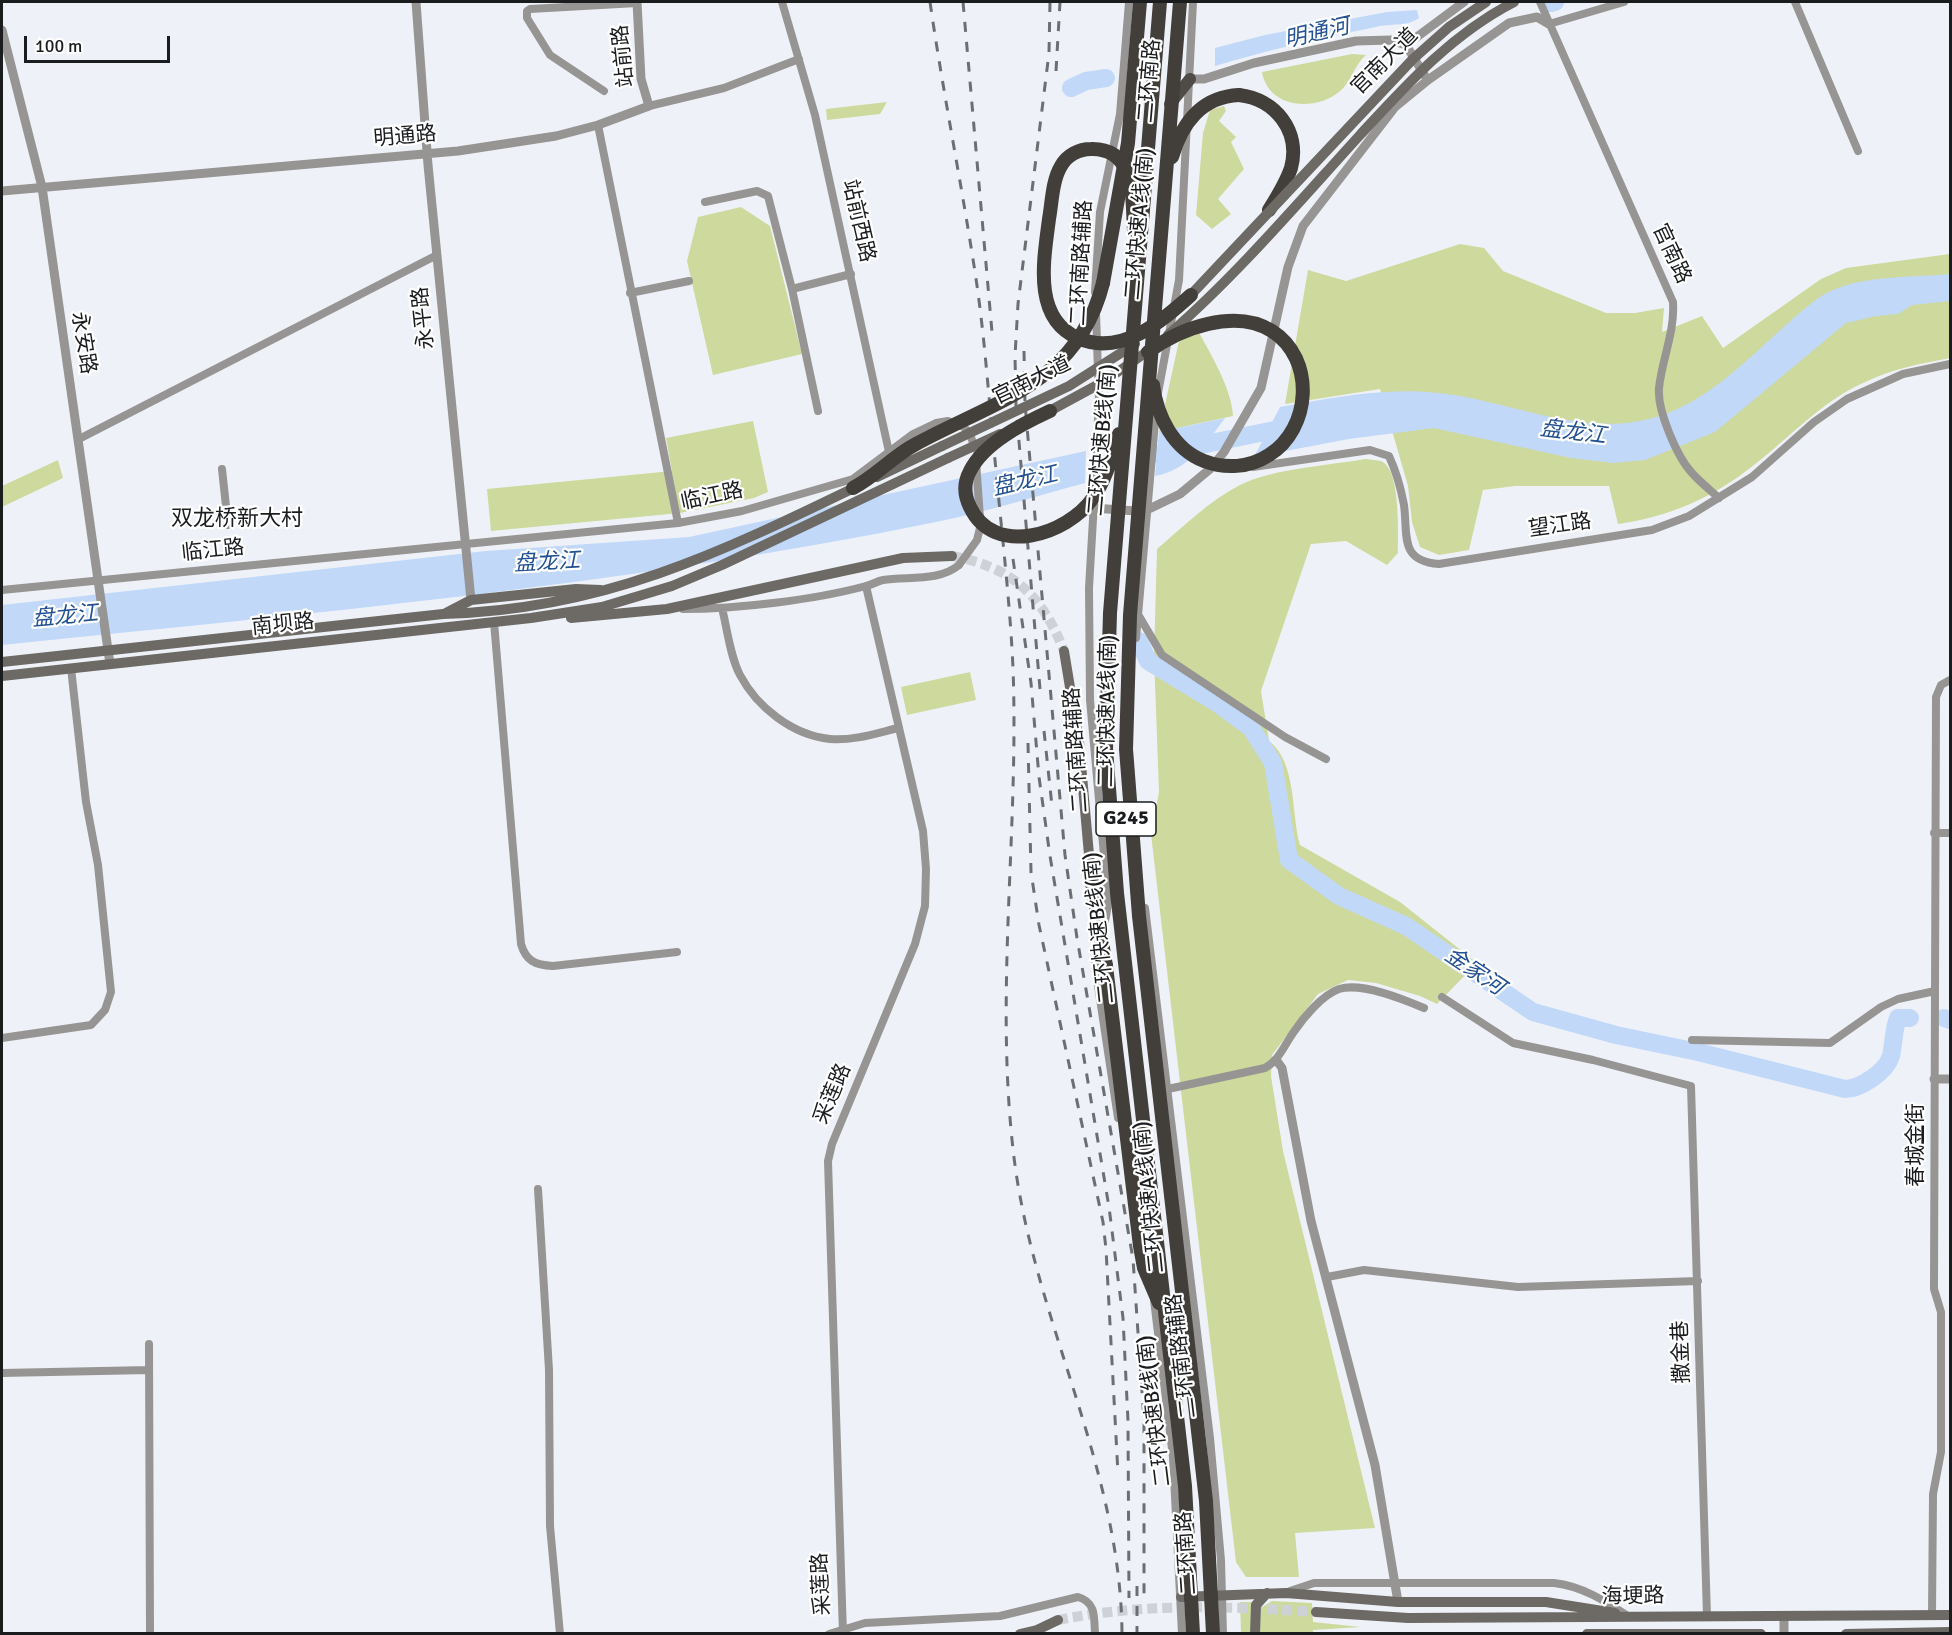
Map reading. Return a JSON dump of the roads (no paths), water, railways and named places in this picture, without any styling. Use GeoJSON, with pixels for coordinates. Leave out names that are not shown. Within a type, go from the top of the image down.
{"type":"FeatureCollection","features":[{"type":"Feature","properties":{"kind":"highway"},"geometry":{"type":"LineString","coordinates":[[853,488],[915,444],[1034,384],[1072,350],[1088,324],[1100,295],[1118,207],[1131,118],[1140,2]]}},
{"type":"Feature","properties":{"kind":"highway","name":"二环快速B线(南)"},"geometry":{"type":"LineString","coordinates":[[1161,2],[1135,311],[1133,364],[1108,643],[1106,758],[1117,893],[1188,1520],[1195,1634]]}},
{"type":"Feature","properties":{"kind":"highway","name":"二环快速A线(南)"},"geometry":{"type":"LineString","coordinates":[[1178,2],[1128,654],[1126,774],[1142,945],[1206,1501],[1212,1634]]}},
{"type":"Feature","properties":{"kind":"highway"},"geometry":{"type":"LineString","coordinates":[[1129,7],[1138,33]]}},
{"type":"Feature","properties":{"kind":"highway"},"geometry":{"type":"LineString","coordinates":[[1125,69],[1137,51]]}},
{"type":"Feature","properties":{"kind":"highway"},"geometry":{"type":"LineString","coordinates":[[1162,219],[1171,160],[1183,130],[1192,115],[1206,104],[1221,97],[1239,95],[1256,98],[1272,107],[1285,121],[1292,139],[1293,159],[1286,180],[1273,204],[1244,240]]}},
{"type":"Feature","properties":{"kind":"highway"},"geometry":{"type":"LineString","coordinates":[[1135,311],[1134,233],[1128,171],[1121,160],[1112,153],[1100,150],[1080,151],[1065,160],[1058,171],[1050,214],[1044,286],[1048,306],[1058,323],[1082,340],[1104,343],[1119,342],[1150,328],[1191,295]]}},
{"type":"Feature","properties":{"kind":"highway"},"geometry":{"type":"LineString","coordinates":[[1050,411],[1018,428],[987,450],[973,465],[968,476],[965,493],[971,510],[979,520],[996,532],[1022,536],[1052,530],[1071,520],[1093,498],[1104,478],[1119,435],[1133,364],[1142,356],[1148,352],[1153,348],[1157,345],[1166,340],[1212,323],[1239,321],[1263,326],[1283,340],[1291,350],[1301,377],[1302,407],[1292,433],[1274,452],[1251,464],[1239,466],[1214,464],[1186,451],[1169,432],[1157,403],[1152,375],[1151,362],[1152,355],[1152,348],[1152,341]]}},
{"type":"Feature","properties":{"kind":"highway"},"geometry":{"type":"LineString","coordinates":[[1091,877],[1106,966],[1140,1246],[1144,1268],[1163,1318],[1168,1345]]}},
{"type":"Feature","properties":{"kind":"main road","name":"二环南路"},"geometry":{"type":"LineString","coordinates":[[1161,2],[1108,698],[1111,802],[1189,1503],[1195,1634]]}},
{"type":"Feature","properties":{"kind":"main road","name":"二环南路"},"geometry":{"type":"LineString","coordinates":[[1178,2],[1168,107],[1141,510],[1124,672],[1125,801],[1200,1476],[1212,1634]]}},
{"type":"Feature","properties":{"kind":"main road","name":"官南大道"},"geometry":{"type":"LineString","coordinates":[[483,613],[566,601],[612,590],[707,556],[1082,378],[1144,337],[1191,295],[1413,58],[1449,27],[1486,2]]}},
{"type":"Feature","properties":{"kind":"main road","name":"官南大道"},"geometry":{"type":"LineString","coordinates":[[570,613],[617,603],[665,588],[722,565],[1050,411],[1089,391],[1133,364],[1170,334],[1214,292],[1423,68],[1470,29],[1514,2]]}},
{"type":"Feature","properties":{"kind":"main road"},"geometry":{"type":"LineString","coordinates":[[1168,107],[1190,79]]}},
{"type":"Feature","properties":{"kind":"main road"},"geometry":{"type":"LineString","coordinates":[[494,622],[601,617],[667,609],[903,558],[955,560]]}},
{"type":"Feature","properties":{"kind":"main road"},"geometry":{"type":"LineString","coordinates":[[444,614],[471,597],[576,589],[612,590]]}},
{"type":"Feature","properties":{"kind":"main road","name":"南坝路"},"geometry":{"type":"LineString","coordinates":[[2,662],[444,614],[483,613]]}},
{"type":"Feature","properties":{"kind":"main road","name":"南坝路"},"geometry":{"type":"LineString","coordinates":[[2,676],[570,613]]}},
{"type":"Feature","properties":{"kind":"main road"},"geometry":{"type":"LineString","coordinates":[[1064,651],[1079,742],[1091,877]]}},
{"type":"Feature","properties":{"kind":"main road"},"geometry":{"type":"LineString","coordinates":[[1254,1634],[1256,1605],[1267,1593]]}},
{"type":"Feature","properties":{"kind":"main road"},"geometry":{"type":"LineString","coordinates":[[1181,1597],[1286,1593],[1398,1602],[1546,1602],[1598,1608],[1630,1616]]}},
{"type":"Feature","properties":{"kind":"main road","name":"海埂路"},"geometry":{"type":"LineString","coordinates":[[1316,1612],[1408,1618],[1950,1615]]}},
{"type":"Feature","properties":{"kind":"main road"},"geometry":{"type":"LineString","coordinates":[[1020,1634],[1037,1630],[1058,1620]]}},
{"type":"Feature","properties":{"kind":"main road"},"geometry":{"type":"LineString","coordinates":[[1846,1634],[1950,1632]]}},
{"type":"Feature","properties":{"kind":"main road","name":"海埂路"},"geometry":{"type":"LineString","coordinates":[[1587,1634],[1761,1634]]}},
{"type":"Feature","properties":{"kind":"street","name":"永平路"},"geometry":{"type":"LineString","coordinates":[[416,2],[427,153],[468,548],[471,597]]}},
{"type":"Feature","properties":{"kind":"street"},"geometry":{"type":"LineString","coordinates":[[604,91],[550,55],[527,18],[527,11],[637,2]]}},
{"type":"Feature","properties":{"kind":"street","name":"站前路"},"geometry":{"type":"LineString","coordinates":[[637,2],[641,79],[649,106]]}},
{"type":"Feature","properties":{"kind":"street","name":"站前西路"},"geometry":{"type":"LineString","coordinates":[[782,2],[815,115],[889,452]]}},
{"type":"Feature","properties":{"kind":"street","name":"二环南路辅路"},"geometry":{"type":"LineString","coordinates":[[1193,2],[1179,280],[1159,386],[1141,510],[1132,695],[1134,786],[1142,888],[1208,1420],[1223,1634]]}},
{"type":"Feature","properties":{"kind":"street"},"geometry":{"type":"LineString","coordinates":[[1406,45],[1464,2]]}},
{"type":"Feature","properties":{"kind":"street","name":"官南路"},"geometry":{"type":"LineString","coordinates":[[1540,2],[1673,302],[1672,330],[1659,389],[1660,407],[1678,450],[1690,471],[1719,498]]}},
{"type":"Feature","properties":{"kind":"street"},"geometry":{"type":"LineString","coordinates":[[1093,508],[1141,510],[1190,487],[1214,464],[1245,419],[1261,388],[1288,267],[1303,226],[1395,107],[1428,80],[1509,23],[1537,17],[1549,24],[1624,2]]}},
{"type":"Feature","properties":{"kind":"street"},"geometry":{"type":"LineString","coordinates":[[1795,2],[1858,151]]}},
{"type":"Feature","properties":{"kind":"street","name":"二环南路辅路"},"geometry":{"type":"LineString","coordinates":[[1129,7],[1125,69],[1118,123],[1103,192],[1095,290],[1100,401],[1089,588],[1090,700],[1108,900],[1106,923],[1095,954],[1097,983],[1124,1153],[1160,1334],[1174,1468],[1182,1634]]}},
{"type":"Feature","properties":{"kind":"street","name":"永安路"},"geometry":{"type":"LineString","coordinates":[[2,30],[42,187],[100,581],[110,664]]}},
{"type":"Feature","properties":{"kind":"street"},"geometry":{"type":"LineString","coordinates":[[1190,79],[1204,79],[1254,63],[1356,41],[1392,40],[1406,45],[1428,80]]}},
{"type":"Feature","properties":{"kind":"street","name":"明通路"},"geometry":{"type":"LineString","coordinates":[[2,191],[427,153],[556,136],[598,125],[649,106],[724,88],[799,59]]}},
{"type":"Feature","properties":{"kind":"street"},"geometry":{"type":"LineString","coordinates":[[598,125],[678,523]]}},
{"type":"Feature","properties":{"kind":"street"},"geometry":{"type":"LineString","coordinates":[[705,202],[757,191],[768,196],[792,289],[818,411]]}},
{"type":"Feature","properties":{"kind":"street"},"geometry":{"type":"LineString","coordinates":[[79,439],[437,255]]}},
{"type":"Feature","properties":{"kind":"street"},"geometry":{"type":"LineString","coordinates":[[792,289],[851,274]]}},
{"type":"Feature","properties":{"kind":"street"},"geometry":{"type":"LineString","coordinates":[[630,293],[689,281]]}},
{"type":"Feature","properties":{"kind":"street","name":"望江路"},"geometry":{"type":"LineString","coordinates":[[1214,464],[1268,466],[1379,451],[1389,456],[1395,468],[1404,504],[1406,540],[1411,554],[1425,563],[1439,564],[1652,530],[1689,516],[1752,477],[1814,422],[1847,399],[1903,374],[1950,364]]}},
{"type":"Feature","properties":{"kind":"street","name":"临江路"},"geometry":{"type":"LineString","coordinates":[[2,590],[468,548],[678,523],[742,511],[853,479],[913,434],[936,423],[948,421],[964,427],[970,434],[978,469],[980,532],[955,560]]}},
{"type":"Feature","properties":{"kind":"street"},"geometry":{"type":"LineString","coordinates":[[222,470],[228,525]]}},
{"type":"Feature","properties":{"kind":"street"},"geometry":{"type":"LineString","coordinates":[[667,609],[722,608],[866,586],[882,580],[936,575],[952,570],[955,560]]}},
{"type":"Feature","properties":{"kind":"street","name":"采莲路"},"geometry":{"type":"LineString","coordinates":[[843,1632],[828,1161],[832,1144],[898,990],[925,906],[926,869],[923,831],[866,586]]}},
{"type":"Feature","properties":{"kind":"street"},"geometry":{"type":"LineString","coordinates":[[722,608],[739,674],[769,713],[814,736],[832,739],[859,737],[898,728]]}},
{"type":"Feature","properties":{"kind":"street"},"geometry":{"type":"LineString","coordinates":[[1138,608],[1140,620],[1162,655],[1285,737],[1326,759]]}},
{"type":"Feature","properties":{"kind":"street"},"geometry":{"type":"LineString","coordinates":[[494,622],[520,933],[524,953],[534,963],[553,966],[677,952]]}},
{"type":"Feature","properties":{"kind":"street"},"geometry":{"type":"LineString","coordinates":[[2,1038],[91,1026],[105,1010],[111,992],[98,865],[86,802],[71,668]]}},
{"type":"Feature","properties":{"kind":"street","name":"春城金街"},"geometry":{"type":"LineString","coordinates":[[1932,1615],[1933,1494],[1941,1452],[1941,1312],[1934,1289],[1936,697],[1941,685],[1950,680]]}},
{"type":"Feature","properties":{"kind":"street"},"geometry":{"type":"LineString","coordinates":[[1934,833],[1950,833]]}},
{"type":"Feature","properties":{"kind":"street"},"geometry":{"type":"LineString","coordinates":[[1168,1089],[1265,1068],[1277,1061],[1301,1021],[1330,993],[1341,988],[1396,996],[1424,1008]]}},
{"type":"Feature","properties":{"kind":"street"},"geometry":{"type":"LineString","coordinates":[[1692,1040],[1830,1043],[1881,1007],[1898,999],[1935,991]]}},
{"type":"Feature","properties":{"kind":"street","name":"撒金巷"},"geometry":{"type":"LineString","coordinates":[[1443,997],[1513,1043],[1593,1060],[1691,1086],[1707,1616]]}},
{"type":"Feature","properties":{"kind":"street"},"geometry":{"type":"LineString","coordinates":[[1277,1061],[1282,1068],[1311,1221],[1375,1465],[1398,1602]]}},
{"type":"Feature","properties":{"kind":"street"},"geometry":{"type":"LineString","coordinates":[[1934,1079],[1950,1079]]}},
{"type":"Feature","properties":{"kind":"street"},"geometry":{"type":"LineString","coordinates":[[538,1189],[549,1370],[550,1526],[560,1634]]}},
{"type":"Feature","properties":{"kind":"street"},"geometry":{"type":"LineString","coordinates":[[1327,1277],[1364,1270],[1518,1287],[1698,1281]]}},
{"type":"Feature","properties":{"kind":"street"},"geometry":{"type":"LineString","coordinates":[[149,1344],[150,1634]]}},
{"type":"Feature","properties":{"kind":"street"},"geometry":{"type":"LineString","coordinates":[[2,1372],[149,1370]]}},
{"type":"Feature","properties":{"kind":"street"},"geometry":{"type":"LineString","coordinates":[[1286,1593],[1314,1583],[1569,1585],[1597,1596],[1630,1616]]}},
{"type":"Feature","properties":{"kind":"street"},"geometry":{"type":"LineString","coordinates":[[829,1634],[843,1632],[865,1623],[999,1616],[1078,1597],[1091,1603],[1094,1610],[1095,1634]]}},
{"type":"Feature","properties":{"kind":"street"},"geometry":{"type":"LineString","coordinates":[[1784,1617],[1784,1634]]}},
{"type":"Feature","properties":{"kind":"water"},"geometry":{"type":"Polygon","coordinates":[[[1417,10],[1419,18],[1409,23],[1382,26],[1315,40],[1215,66],[1215,48],[1265,35],[1387,12],[1417,10]]]}},
{"type":"Feature","properties":{"kind":"water"},"geometry":{"type":"Polygon","coordinates":[[[1950,274],[1950,301],[1912,305],[1898,314],[1846,323],[1715,432],[1645,460],[1613,463],[1571,458],[1434,428],[1349,439],[1254,457],[1280,407],[1378,392],[1398,391],[1463,396],[1538,414],[1589,423],[1615,424],[1640,421],[1682,407],[1719,384],[1804,309],[1831,291],[1850,284],[1878,279],[1950,274]]]}},
{"type":"Feature","properties":{"kind":"water"},"geometry":{"type":"Polygon","coordinates":[[[1225,418],[1187,462],[1167,473],[1155,476],[1159,432],[1225,418]]]}},
{"type":"Feature","properties":{"kind":"water"},"geometry":{"type":"Polygon","coordinates":[[[1086,451],[1085,483],[955,518],[820,544],[704,563],[470,595],[2,645],[2,605],[486,551],[689,537],[1086,451]]]}},
{"type":"Feature","properties":{"kind":"waterway","name":"明通河"},"geometry":{"type":"LineString","coordinates":[[1551,3],[1555,2]]}},
{"type":"Feature","properties":{"kind":"waterway","name":"明通河"},"geometry":{"type":"LineString","coordinates":[[1071,88],[1086,81],[1106,78]]}},
{"type":"Feature","properties":{"kind":"waterway","name":"盘龙江"},"geometry":{"type":"LineString","coordinates":[[1157,454],[1294,426]]}},
{"type":"Feature","properties":{"kind":"waterway","name":"金家河"},"geometry":{"type":"LineString","coordinates":[[1139,641],[1148,661],[1217,703],[1251,728],[1273,763],[1289,860],[1339,896],[1406,926],[1533,1012],[1616,1035],[1698,1052],[1845,1089],[1865,1083],[1884,1068],[1891,1056],[1898,1018],[1910,1018]]}},
{"type":"Feature","properties":{"kind":"waterway","name":"金家河"},"geometry":{"type":"LineString","coordinates":[[1944,1018],[1950,1020]]}},
{"type":"Feature","properties":{"kind":"tunnel"},"geometry":{"type":"LineString","coordinates":[[952,556],[992,568],[1008,576],[1022,587],[1046,614],[1064,651]]}},
{"type":"Feature","properties":{"kind":"tunnel"},"geometry":{"type":"LineString","coordinates":[[1058,1620],[1122,1611],[1186,1607],[1316,1612]]}},
{"type":"Feature","properties":{"kind":"railway"},"geometry":{"type":"LineString","coordinates":[[930,2],[978,296],[1010,618],[1014,728],[1006,1029],[1013,1149],[1023,1211],[1037,1271],[1092,1450],[1107,1510],[1118,1571],[1122,1634]]}},
{"type":"Feature","properties":{"kind":"railway"},"geometry":{"type":"LineString","coordinates":[[963,2],[992,332]]}},
{"type":"Feature","properties":{"kind":"railway"},"geometry":{"type":"LineString","coordinates":[[1040,689],[1016,406],[1015,356],[1018,304],[1049,53],[1050,2]]}},
{"type":"Feature","properties":{"kind":"railway"},"geometry":{"type":"LineString","coordinates":[[1056,71],[1060,2]]}},
{"type":"Feature","properties":{"kind":"railway"},"geometry":{"type":"LineString","coordinates":[[1024,351],[1025,404],[1065,855],[1077,938],[1133,1259],[1144,1421],[1144,1598]]}},
{"type":"Feature","properties":{"kind":"railway"},"geometry":{"type":"LineString","coordinates":[[1013,559],[1031,683],[1039,777],[1050,856],[1109,1207],[1123,1318],[1128,1421],[1129,1598]]}},
{"type":"Feature","properties":{"kind":"railway"},"geometry":{"type":"LineString","coordinates":[[1044,731],[1052,806]]}},
{"type":"Feature","properties":{"kind":"railway"},"geometry":{"type":"LineString","coordinates":[[1028,743],[1031,872],[1039,925],[1103,1222],[1118,1474]]}},
{"type":"Feature","properties":{"kind":"railway"},"geometry":{"type":"LineString","coordinates":[[1137,1586],[1137,1634]]}},
{"type":"Feature","properties":{"kind":"district","name":"双龙桥新大村"},"geometry":{"type":"Point","coordinates":[237,519]}}]}
